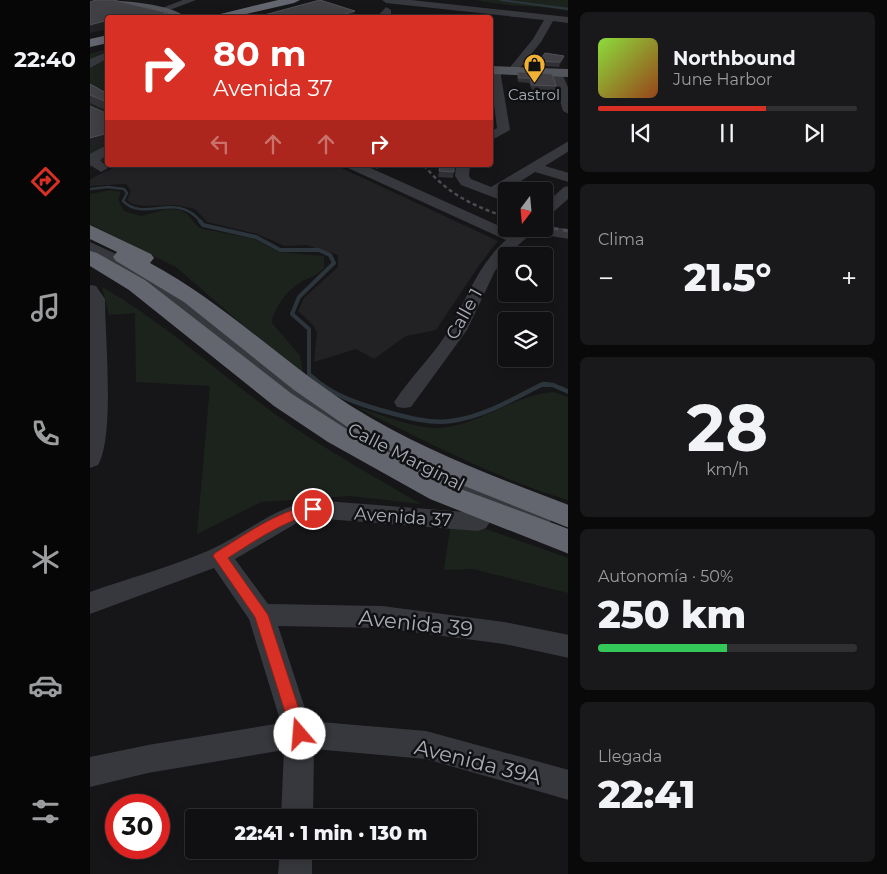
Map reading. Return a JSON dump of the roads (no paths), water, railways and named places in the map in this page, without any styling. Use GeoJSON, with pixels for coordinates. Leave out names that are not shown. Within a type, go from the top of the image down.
{"type":"FeatureCollection","features":[{"type":"Feature","properties":{"kind":"highway"},"geometry":{"type":"LineString","coordinates":[[224,15],[294,0]]}},
{"type":"Feature","properties":{"kind":"highway"},"geometry":{"type":"LineString","coordinates":[[248,15],[307,2]]}},
{"type":"Feature","properties":{"kind":"highway"},"geometry":{"type":"LineString","coordinates":[[90,43],[105,40]]}},
{"type":"Feature","properties":{"kind":"highway"},"geometry":{"type":"LineString","coordinates":[[90,50],[105,48]]}},
{"type":"Feature","properties":{"kind":"highway"},"geometry":{"type":"LineString","coordinates":[[90,231],[167,272],[194,298],[296,380],[342,412],[393,442],[450,470],[568,517]]}},
{"type":"Feature","properties":{"kind":"highway"},"geometry":{"type":"LineString","coordinates":[[90,241],[140,266],[194,298]]}},
{"type":"Feature","properties":{"kind":"highway"},"geometry":{"type":"LineString","coordinates":[[90,257],[137,285],[283,400],[384,463],[449,496],[568,542]]}},
{"type":"Feature","properties":{"kind":"highway"},"geometry":{"type":"LineString","coordinates":[[90,267],[163,306]]}},
{"type":"Feature","properties":{"kind":"main road"},"geometry":{"type":"LineString","coordinates":[[102,0],[130,2],[172,15]]}},
{"type":"Feature","properties":{"kind":"main road"},"geometry":{"type":"LineString","coordinates":[[493,70],[563,73]]}},
{"type":"Feature","properties":{"kind":"street"},"geometry":{"type":"LineString","coordinates":[[159,11],[192,0]]}},
{"type":"Feature","properties":{"kind":"street"},"geometry":{"type":"LineString","coordinates":[[384,9],[568,20]]}},
{"type":"Feature","properties":{"kind":"street"},"geometry":{"type":"LineString","coordinates":[[512,71],[537,40],[550,18]]}},
{"type":"Feature","properties":{"kind":"street"},"geometry":{"type":"LineString","coordinates":[[90,57],[105,54]]}},
{"type":"Feature","properties":{"kind":"street"},"geometry":{"type":"LineString","coordinates":[[90,65],[105,55]]}},
{"type":"Feature","properties":{"kind":"street"},"geometry":{"type":"LineString","coordinates":[[493,70],[504,130],[493,136]]}},
{"type":"Feature","properties":{"kind":"street"},"geometry":{"type":"LineString","coordinates":[[563,73],[568,111]]}},
{"type":"Feature","properties":{"kind":"street"},"geometry":{"type":"LineString","coordinates":[[492,193],[568,145]]}},
{"type":"Feature","properties":{"kind":"street"},"geometry":{"type":"LineString","coordinates":[[96,170],[93,161],[100,150]]}},
{"type":"Feature","properties":{"kind":"street"},"geometry":{"type":"LineString","coordinates":[[358,167],[498,224]]}},
{"type":"Feature","properties":{"kind":"street"},"geometry":{"type":"LineString","coordinates":[[533,167],[568,178]]}},
{"type":"Feature","properties":{"kind":"street"},"geometry":{"type":"LineString","coordinates":[[463,171],[475,187],[498,195]]}},
{"type":"Feature","properties":{"kind":"street"},"geometry":{"type":"LineString","coordinates":[[553,204],[568,190]]}},
{"type":"Feature","properties":{"kind":"street"},"geometry":{"type":"LineString","coordinates":[[553,232],[568,234]]}},
{"type":"Feature","properties":{"kind":"street","name":"Calle 1"},"geometry":{"type":"LineString","coordinates":[[404,402],[458,330],[487,271],[498,257],[518,238]]}},
{"type":"Feature","properties":{"kind":"street","name":"Calle Marginal"},"geometry":{"type":"LineString","coordinates":[[90,247],[134,271],[187,304],[256,362]]}},
{"type":"Feature","properties":{"kind":"street","name":"Calle Marginal"},"geometry":{"type":"LineString","coordinates":[[90,252],[143,282],[256,362],[317,409],[386,451],[434,474],[568,530]]}},
{"type":"Feature","properties":{"kind":"street"},"geometry":{"type":"LineString","coordinates":[[90,460],[97,434],[93,338],[96,299],[91,291]]}},
{"type":"Feature","properties":{"kind":"street","name":"Avenida 37"},"geometry":{"type":"LineString","coordinates":[[90,603],[219,556],[279,520],[297,512],[313,509],[478,522]]}},
{"type":"Feature","properties":{"kind":"street"},"geometry":{"type":"LineString","coordinates":[[219,556],[261,615],[300,734],[297,809]]}},
{"type":"Feature","properties":{"kind":"street","name":"Avenida 39"},"geometry":{"type":"LineString","coordinates":[[261,615],[382,618],[504,633],[568,647]]}},
{"type":"Feature","properties":{"kind":"street","name":"Avenida 39A"},"geometry":{"type":"LineString","coordinates":[[90,772],[148,759],[300,734],[426,745],[568,785]]}},
{"type":"Feature","properties":{"kind":"street"},"geometry":{"type":"LineString","coordinates":[[295,874],[296,859]]}},
{"type":"Feature","properties":{"kind":"waterway"},"geometry":{"type":"LineString","coordinates":[[501,0],[568,9]]}},
{"type":"Feature","properties":{"kind":"waterway"},"geometry":{"type":"LineString","coordinates":[[90,189],[108,187],[124,189],[127,193],[123,201],[132,207],[141,209],[181,208],[191,213],[200,221]]}},
{"type":"Feature","properties":{"kind":"waterway"},"geometry":{"type":"LineString","coordinates":[[200,221],[203,225],[256,237],[280,250],[319,250],[330,255],[334,263],[299,297],[292,314],[309,329],[309,374],[322,385]]}},
{"type":"Feature","properties":{"kind":"waterway"},"geometry":{"type":"LineString","coordinates":[[321,384],[342,396],[380,410],[406,417],[442,422],[475,416],[543,384],[553,385]]}},
{"type":"Feature","properties":{"kind":"waterway"},"geometry":{"type":"LineString","coordinates":[[541,385],[553,385]]}},
{"type":"Feature","properties":{"kind":"waterway"},"geometry":{"type":"LineString","coordinates":[[553,385],[568,392]]}},
{"type":"Feature","properties":{"kind":"railway"},"geometry":{"type":"LineString","coordinates":[[426,167],[451,191],[471,203],[498,214]]}},
{"type":"Feature","properties":{"kind":"railway"},"geometry":{"type":"LineString","coordinates":[[553,228],[568,231]]}},
{"type":"Feature","properties":{"kind":"place","name":"Castrol"},"geometry":{"type":"Point","coordinates":[534,84]}}]}
